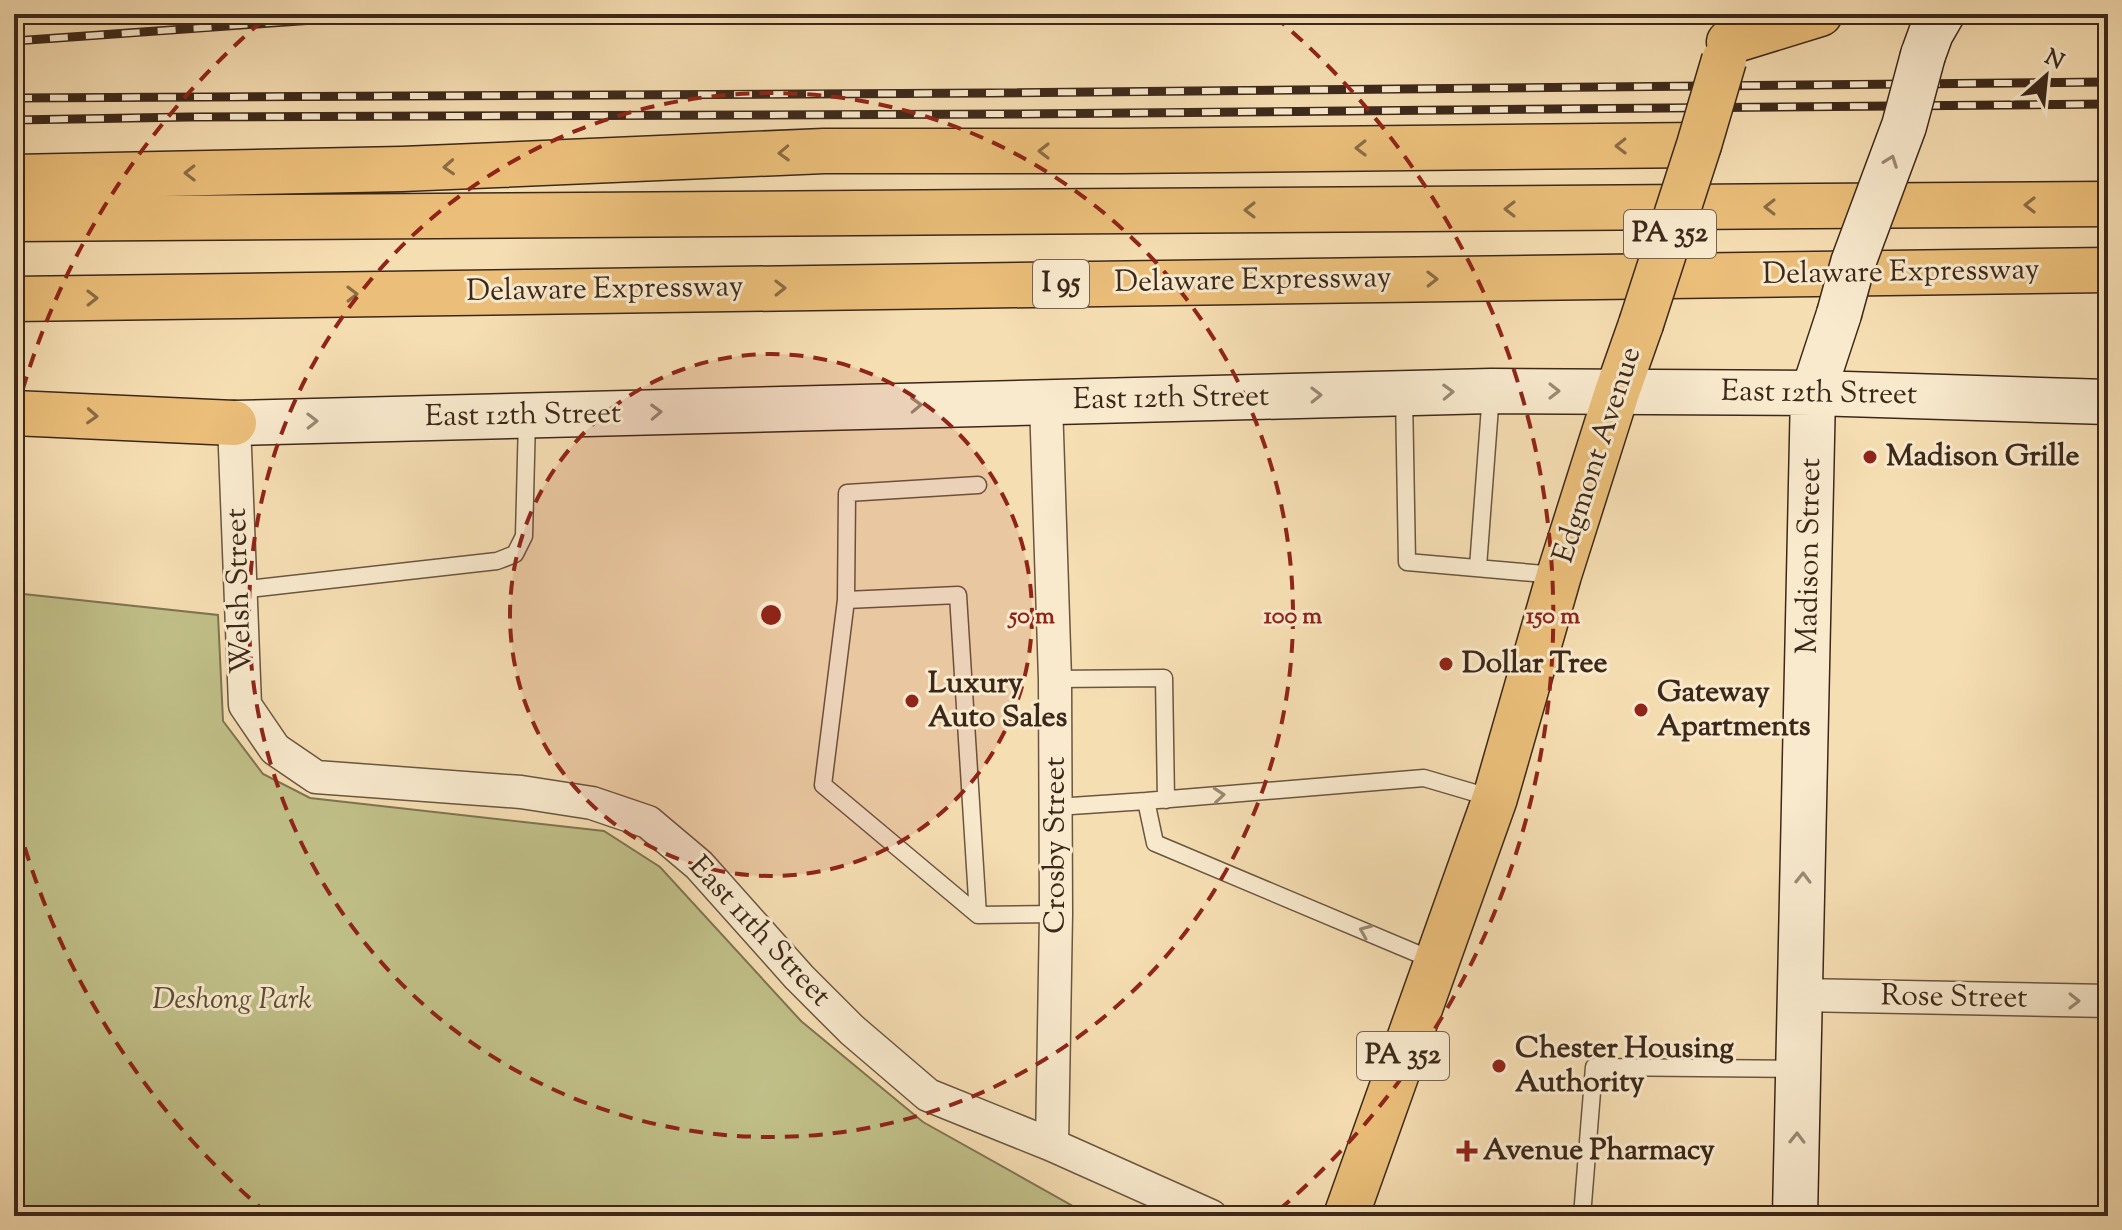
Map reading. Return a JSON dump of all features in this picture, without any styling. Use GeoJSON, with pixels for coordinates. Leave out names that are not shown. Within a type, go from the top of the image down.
{"type":"FeatureCollection","features":[{"type":"Feature","properties":{"kind":"main road"},"geometry":{"type":"LineString","coordinates":[[1730,39],[1820,14]]}},
{"type":"Feature","properties":{"kind":"main road","name":"Edgmont Avenue"},"geometry":{"type":"LineString","coordinates":[[1437,961],[1495,798],[1559,575],[1699,145],[1730,39]]}},
{"type":"Feature","properties":{"kind":"main road"},"geometry":{"type":"LineString","coordinates":[[14,177],[402,169],[824,151],[1699,145]]}},
{"type":"Feature","properties":{"kind":"main road"},"geometry":{"type":"LineString","coordinates":[[14,219],[2108,204]]}},
{"type":"Feature","properties":{"kind":"main road","name":"Delaware Expressway"},"geometry":{"type":"LineString","coordinates":[[14,299],[2108,270]]}},
{"type":"Feature","properties":{"kind":"main road"},"geometry":{"type":"LineString","coordinates":[[14,413],[234,423]]}},
{"type":"Feature","properties":{"kind":"main road","name":"PA 352"},"geometry":{"type":"LineString","coordinates":[[1346,1216],[1437,961]]}},
{"type":"Feature","properties":{"kind":"street","name":"Madison Street"},"geometry":{"type":"LineString","coordinates":[[1795,1216],[1813,393],[1853,263],[1904,126],[1923,55],[1942,14]]}},
{"type":"Feature","properties":{"kind":"street","name":"East 12th Street"},"geometry":{"type":"LineString","coordinates":[[234,423],[1491,391],[1813,393],[2108,402]]}},
{"type":"Feature","properties":{"kind":"street","name":"Crosby Street"},"geometry":{"type":"LineString","coordinates":[[1046,402],[1055,679],[1056,914],[1052,1145]]}},
{"type":"Feature","properties":{"kind":"street","name":"Welsh Street"},"geometry":{"type":"LineString","coordinates":[[234,423],[245,705],[275,749]]}},
{"type":"Feature","properties":{"kind":"street","name":"East 11th Street"},"geometry":{"type":"LineString","coordinates":[[275,749],[316,777],[521,792],[592,803],[648,822],[699,865],[799,977],[852,1030],[928,1095],[1052,1145],[1211,1216]]}},
{"type":"Feature","properties":{"kind":"street","name":"Rose Street"},"geometry":{"type":"LineString","coordinates":[[1800,995],[2108,1001]]}},
{"type":"Feature","properties":{"kind":"lane"},"geometry":{"type":"LineString","coordinates":[[1478,567],[1491,391]]}},
{"type":"Feature","properties":{"kind":"lane"},"geometry":{"type":"LineString","coordinates":[[1404,393],[1407,562],[1559,575]]}},
{"type":"Feature","properties":{"kind":"lane"},"geometry":{"type":"LineString","coordinates":[[240,590],[497,561],[515,554],[524,536],[527,416]]}},
{"type":"Feature","properties":{"kind":"lane"},"geometry":{"type":"LineString","coordinates":[[978,485],[847,493],[846,600],[823,785],[978,915],[1056,914]]}},
{"type":"Feature","properties":{"kind":"lane"},"geometry":{"type":"LineString","coordinates":[[846,600],[958,595],[978,915]]}},
{"type":"Feature","properties":{"kind":"lane"},"geometry":{"type":"LineString","coordinates":[[1055,679],[1164,678],[1166,800]]}},
{"type":"Feature","properties":{"kind":"lane"},"geometry":{"type":"LineString","coordinates":[[1056,807],[1424,778],[1495,798]]}},
{"type":"Feature","properties":{"kind":"lane"},"geometry":{"type":"LineString","coordinates":[[1146,801],[1155,843],[1437,961]]}},
{"type":"Feature","properties":{"kind":"lane"},"geometry":{"type":"LineString","coordinates":[[1582,1216],[1594,1067],[1798,1069]]}},
{"type":"Feature","properties":{"kind":"green space","name":"Deshong Park"},"geometry":{"type":"Polygon","coordinates":[[[14,593],[218,615],[223,721],[263,774],[310,798],[604,831],[660,867],[801,1021],[923,1122],[1096,1216],[14,1216],[14,593]]]}},
{"type":"Feature","properties":{"kind":"railway"},"geometry":{"type":"LineString","coordinates":[[14,41],[356,17]]}},
{"type":"Feature","properties":{"kind":"railway"},"geometry":{"type":"LineString","coordinates":[[14,98],[991,93],[2108,82]]}},
{"type":"Feature","properties":{"kind":"railway"},"geometry":{"type":"LineString","coordinates":[[14,120],[2108,104]]}},
{"type":"Feature","properties":{"kind":"place","name":"Madison Grille"},"geometry":{"type":"Point","coordinates":[1870,457]}},
{"type":"Feature","properties":{"kind":"place","name":"Dollar Tree"},"geometry":{"type":"Point","coordinates":[1446,664]}},
{"type":"Feature","properties":{"kind":"place","name":"Luxury Auto Sales"},"geometry":{"type":"Point","coordinates":[912,701]}},
{"type":"Feature","properties":{"kind":"place","name":"Gateway Apartments"},"geometry":{"type":"Point","coordinates":[1641,710]}},
{"type":"Feature","properties":{"kind":"place","name":"Chester Housing Authority"},"geometry":{"type":"Point","coordinates":[1499,1066]}},
{"type":"Feature","properties":{"kind":"place","name":"Avenue Pharmacy"},"geometry":{"type":"Point","coordinates":[1467,1151]}}]}
